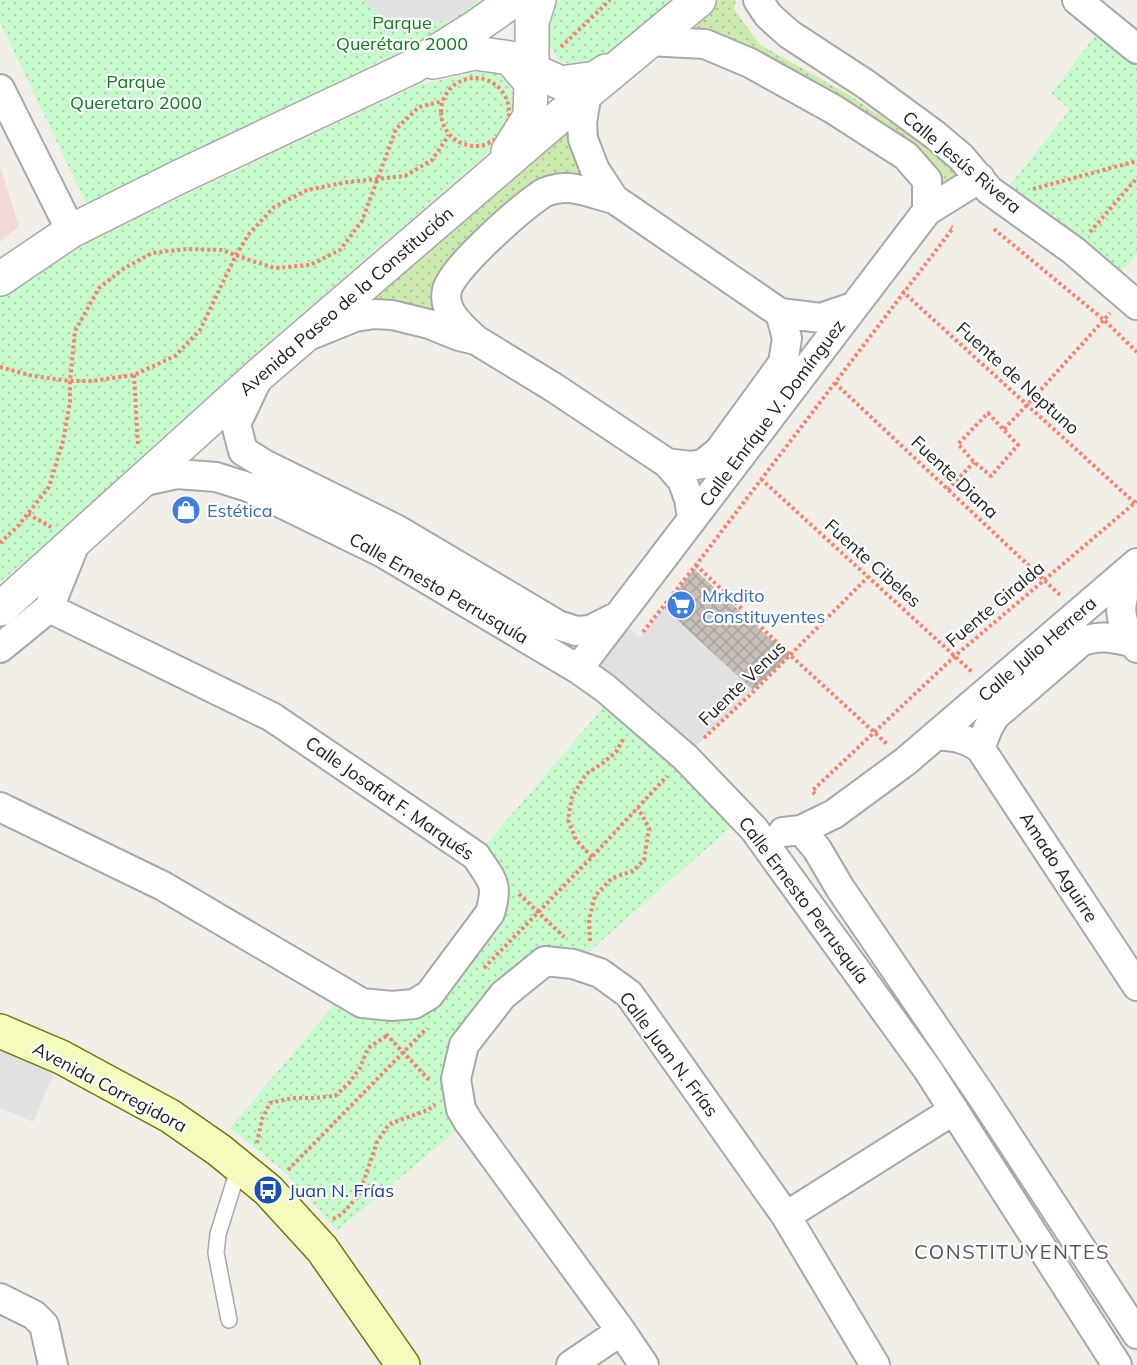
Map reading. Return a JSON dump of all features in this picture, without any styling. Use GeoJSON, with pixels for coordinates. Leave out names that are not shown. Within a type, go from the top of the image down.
{"type":"FeatureCollection","features":[{"type":"Feature","properties":{"kind":"main road","name":"Avenida Corregidora"},"geometry":{"type":"LineString","coordinates":[[0,1031],[61,1057],[170,1116],[219,1150],[268,1190],[322,1249],[403,1365]]}},
{"type":"Feature","properties":{"kind":"street"},"geometry":{"type":"LineString","coordinates":[[0,279],[71,231],[178,177],[412,67],[514,0]]}},
{"type":"Feature","properties":{"kind":"street"},"geometry":{"type":"LineString","coordinates":[[539,0],[532,22],[532,70],[561,83],[596,78],[648,41]]}},
{"type":"Feature","properties":{"kind":"street","name":"Avenida Paseo de la Constitución"},"geometry":{"type":"LineString","coordinates":[[0,609],[259,375],[494,172],[699,0]]}},
{"type":"Feature","properties":{"kind":"street","name":"Calle Jesús Rivera"},"geometry":{"type":"LineString","coordinates":[[758,0],[768,15],[789,34],[867,85],[935,135],[961,157],[990,188],[1074,251],[1137,305]]}},
{"type":"Feature","properties":{"kind":"street"},"geometry":{"type":"LineString","coordinates":[[1077,0],[1137,49]]}},
{"type":"Feature","properties":{"kind":"street","name":"Calle Jesús Rivera"},"geometry":{"type":"LineString","coordinates":[[648,41],[705,44],[750,63],[833,109],[906,156],[927,180],[927,211]]}},
{"type":"Feature","properties":{"kind":"street"},"geometry":{"type":"LineString","coordinates":[[412,67],[475,53],[510,58],[531,83],[530,116],[494,172]]}},
{"type":"Feature","properties":{"kind":"street"},"geometry":{"type":"LineString","coordinates":[[0,89],[71,231]]}},
{"type":"Feature","properties":{"kind":"street"},"geometry":{"type":"LineString","coordinates":[[587,93],[582,122],[583,139],[595,170],[614,200]]}},
{"type":"Feature","properties":{"kind":"street"},"geometry":{"type":"LineString","coordinates":[[667,463],[554,387],[476,340],[454,320],[447,303],[446,291],[450,282],[469,258],[516,214],[541,194],[566,187],[614,200],[780,313]]}},
{"type":"Feature","properties":{"kind":"street","name":"Calle Enríque V. Domínguez"},"geometry":{"type":"LineString","coordinates":[[578,669],[927,211],[990,188]]}},
{"type":"Feature","properties":{"kind":"street","name":"Calle Enríque V. Domínguez"},"geometry":{"type":"LineString","coordinates":[[667,463],[690,466],[703,464],[718,451],[783,363],[788,338],[780,313],[821,318],[853,307]]}},
{"type":"Feature","properties":{"kind":"street"},"geometry":{"type":"LineString","coordinates":[[304,337],[355,317],[374,314],[392,315],[429,324],[476,340]]}},
{"type":"Feature","properties":{"kind":"street","name":"Calle Ernesto Perrusquía"},"geometry":{"type":"LineString","coordinates":[[259,375],[236,424],[243,451],[264,464],[396,529],[558,625],[576,631],[590,630],[616,618]]}},
{"type":"Feature","properties":{"kind":"street","name":"Calle Enríque V. Domínguez"},"geometry":{"type":"LineString","coordinates":[[667,463],[682,480],[689,499],[692,518]]}},
{"type":"Feature","properties":{"kind":"street","name":"Calle Ernesto Perrusquía"},"geometry":{"type":"LineString","coordinates":[[140,482],[177,474],[216,477],[248,487],[383,553],[578,669],[605,688],[685,757],[754,829],[928,1070],[1117,1365]]}},
{"type":"Feature","properties":{"kind":"street"},"geometry":{"type":"LineString","coordinates":[[0,648],[49,608],[76,541]]}},
{"type":"Feature","properties":{"kind":"street"},"geometry":{"type":"LineString","coordinates":[[1134,566],[1122,600],[1121,615],[1124,629],[1135,645]]}},
{"type":"Feature","properties":{"kind":"street","name":"Calle Julio Herrera"},"geometry":{"type":"LineString","coordinates":[[754,829],[774,833],[801,830],[834,814],[906,761],[1134,566]]}},
{"type":"Feature","properties":{"kind":"street","name":"Calle Josafat F. Marqués"},"geometry":{"type":"LineString","coordinates":[[0,807],[163,886],[362,1003],[392,1006],[414,1004],[429,995],[490,913],[494,899],[494,884],[476,856],[272,717],[49,608]]}},
{"type":"Feature","properties":{"kind":"street","name":"Calle Julio Herrera"},"geometry":{"type":"LineString","coordinates":[[980,748],[995,716],[1082,641],[1108,637],[1135,645]]}},
{"type":"Feature","properties":{"kind":"street"},"geometry":{"type":"LineString","coordinates":[[936,735],[959,737],[980,748]]}},
{"type":"Feature","properties":{"kind":"street","name":"Amado Aguirre"},"geometry":{"type":"LineString","coordinates":[[980,748],[1137,987]]}},
{"type":"Feature","properties":{"kind":"street","name":"Calle Ernesto Perrusquía"},"geometry":{"type":"LineString","coordinates":[[801,830],[817,849],[840,888],[983,1098],[1137,1334]]}},
{"type":"Feature","properties":{"kind":"street","name":"Calle Juan N. Frías"},"geometry":{"type":"LineString","coordinates":[[644,1365],[461,1109],[456,1079],[464,1045],[503,995],[545,961],[573,964],[600,973],[629,994],[786,1216],[875,1365]]}},
{"type":"Feature","properties":{"kind":"street"},"geometry":{"type":"LineString","coordinates":[[786,1216],[954,1110]]}},
{"type":"Feature","properties":{"kind":"street"},"geometry":{"type":"LineString","coordinates":[[0,1298],[34,1315],[44,1325],[53,1365]]}},
{"type":"Feature","properties":{"kind":"street"},"geometry":{"type":"LineString","coordinates":[[571,1365],[621,1332]]}},
{"type":"Feature","properties":{"kind":"lane"},"geometry":{"type":"LineString","coordinates":[[229,1320],[216,1253],[218,1234],[242,1169]]}},
{"type":"Feature","properties":{"kind":"path"},"geometry":{"type":"LineString","coordinates":[[477,77],[492,81],[506,95],[510,107],[509,119],[496,140],[483,145],[471,146],[459,142],[443,126],[440,110],[442,101],[447,90],[466,78],[477,77]]}},
{"type":"Feature","properties":{"kind":"path"},"geometry":{"type":"LineString","coordinates":[[0,543],[18,526],[49,488],[63,441],[70,402],[75,331],[99,288],[123,269],[152,253],[187,249],[222,250],[275,268],[310,265],[340,250],[362,221],[396,129],[419,107],[442,101]]}},
{"type":"Feature","properties":{"kind":"path"},"geometry":{"type":"LineString","coordinates":[[0,367],[33,376],[70,381],[92,381],[134,375],[174,356],[200,330],[236,255],[249,234],[274,207],[307,190],[348,182],[405,176],[432,160],[450,135]]}},
{"type":"Feature","properties":{"kind":"path"},"geometry":{"type":"LineString","coordinates":[[990,188],[1137,161]]}},
{"type":"Feature","properties":{"kind":"path"},"geometry":{"type":"LineString","coordinates":[[1074,251],[1137,178]]}},
{"type":"Feature","properties":{"kind":"path"},"geometry":{"type":"LineString","coordinates":[[616,618],[640,635],[904,293],[953,228],[927,211]]}},
{"type":"Feature","properties":{"kind":"path"},"geometry":{"type":"LineString","coordinates":[[993,228],[1104,320],[1137,352]]}},
{"type":"Feature","properties":{"kind":"path","name":"Fuente de Neptuno"},"geometry":{"type":"LineString","coordinates":[[880,272],[1136,503]]}},
{"type":"Feature","properties":{"kind":"path"},"geometry":{"type":"LineString","coordinates":[[1004,429],[1088,337]]}},
{"type":"Feature","properties":{"kind":"path","name":"Fuente Diana"},"geometry":{"type":"LineString","coordinates":[[812,361],[1080,612]]}},
{"type":"Feature","properties":{"kind":"path"},"geometry":{"type":"LineString","coordinates":[[134,375],[140,482]]}},
{"type":"Feature","properties":{"kind":"path"},"geometry":{"type":"LineString","coordinates":[[988,413],[1018,445],[991,476],[974,462],[958,444],[988,413]]}},
{"type":"Feature","properties":{"kind":"path","name":"Fuente Cibeles"},"geometry":{"type":"LineString","coordinates":[[738,458],[990,689]]}},
{"type":"Feature","properties":{"kind":"path"},"geometry":{"type":"LineString","coordinates":[[948,490],[974,462]]}},
{"type":"Feature","properties":{"kind":"path","name":"Fuente Giralda"},"geometry":{"type":"LineString","coordinates":[[834,814],[812,791],[955,656],[1136,503]]}},
{"type":"Feature","properties":{"kind":"path"},"geometry":{"type":"LineString","coordinates":[[670,547],[696,565],[906,761]]}},
{"type":"Feature","properties":{"kind":"path","name":"Fuente Venus"},"geometry":{"type":"LineString","coordinates":[[685,757],[868,578]]}},
{"type":"Feature","properties":{"kind":"path"},"geometry":{"type":"LineString","coordinates":[[592,857],[576,840],[568,820],[572,798],[586,774],[616,752],[635,713]]}},
{"type":"Feature","properties":{"kind":"path"},"geometry":{"type":"LineString","coordinates":[[591,950],[589,920],[595,897],[612,878],[633,871],[644,860],[649,828],[638,808]]}},
{"type":"Feature","properties":{"kind":"path"},"geometry":{"type":"LineString","coordinates":[[512,888],[569,942]]}},
{"type":"Feature","properties":{"kind":"path"},"geometry":{"type":"LineString","coordinates":[[362,1003],[436,1087]]}},
{"type":"Feature","properties":{"kind":"path"},"geometry":{"type":"LineString","coordinates":[[242,1169],[255,1159],[262,1119],[270,1102],[292,1098],[335,1096],[360,1068],[368,1048],[388,1035]]}},
{"type":"Feature","properties":{"kind":"path"},"geometry":{"type":"LineString","coordinates":[[304,1228],[325,1223],[342,1214],[358,1195],[377,1142],[390,1124],[428,1110],[436,1102]]}},
{"type":"Feature","properties":{"kind":"shaded area"},"geometry":{"type":"Polygon","coordinates":[[[363,0],[479,0],[450,21],[387,20],[363,0]]]}},
{"type":"Feature","properties":{"kind":"shaded area"},"geometry":{"type":"Polygon","coordinates":[[[0,166],[19,226],[0,242],[0,166]]]}},
{"type":"Feature","properties":{"kind":"shaded area"},"geometry":{"type":"Polygon","coordinates":[[[664,608],[753,690],[685,757],[578,669],[616,618],[640,637],[664,608]]]}},
{"type":"Feature","properties":{"kind":"shaded area"},"geometry":{"type":"Polygon","coordinates":[[[0,1031],[61,1057],[33,1122],[0,1108],[0,1031]]]}},
{"type":"Feature","properties":{"kind":"green space","name":"Parque Queretaro 2000"},"geometry":{"type":"Polygon","coordinates":[[[0,0],[507,0],[395,74],[383,59],[93,218],[0,22],[0,0]]]}},
{"type":"Feature","properties":{"kind":"green space"},"geometry":{"type":"Polygon","coordinates":[[[561,0],[681,0],[603,66],[580,68],[558,60],[547,39],[545,12],[561,0]]]}},
{"type":"Feature","properties":{"kind":"green space"},"geometry":{"type":"Polygon","coordinates":[[[700,0],[736,0],[734,9],[759,44],[849,95],[973,178],[927,211],[927,180],[750,63],[648,41],[700,0]]]}},
{"type":"Feature","properties":{"kind":"green space"},"geometry":{"type":"Polygon","coordinates":[[[1105,22],[1137,49],[1137,254],[1111,282],[1000,198],[1070,109],[1051,94],[1105,22]]]}},
{"type":"Feature","properties":{"kind":"green space"},"geometry":{"type":"Polygon","coordinates":[[[489,70],[505,81],[520,108],[503,139],[247,361],[128,469],[65,530],[0,582],[0,297],[102,234],[418,85],[489,70]]]}},
{"type":"Feature","properties":{"kind":"green space"},"geometry":{"type":"Polygon","coordinates":[[[585,95],[595,194],[566,184],[443,277],[465,336],[354,310],[585,95]]]}},
{"type":"Feature","properties":{"kind":"green space"},"geometry":{"type":"Polygon","coordinates":[[[614,695],[743,817],[585,957],[545,961],[464,1045],[468,1121],[337,1231],[286,1173],[230,1128],[342,995],[429,995],[490,913],[476,856],[614,695]]]}},
{"type":"Feature","properties":{"kind":"building"},"geometry":{"type":"Polygon","coordinates":[[[694,569],[789,656],[753,690],[664,608],[694,569]]]}},
{"type":"Feature","properties":{"kind":"place","name":"Estética"},"geometry":{"type":"Point","coordinates":[186,510]}},
{"type":"Feature","properties":{"kind":"place","name":"Mrkdito Constituyentes"},"geometry":{"type":"Point","coordinates":[681,605]}},
{"type":"Feature","properties":{"kind":"place","name":"Juan N. Frías"},"geometry":{"type":"Point","coordinates":[268,1190]}},
{"type":"Feature","properties":{"kind":"district","name":"CONSTITUYENTES"},"geometry":{"type":"Point","coordinates":[1012,1251]}},
{"type":"Feature","properties":{"kind":"park label","name":"Parque Querétaro 2000"},"geometry":{"type":"Point","coordinates":[402,32]}}]}
